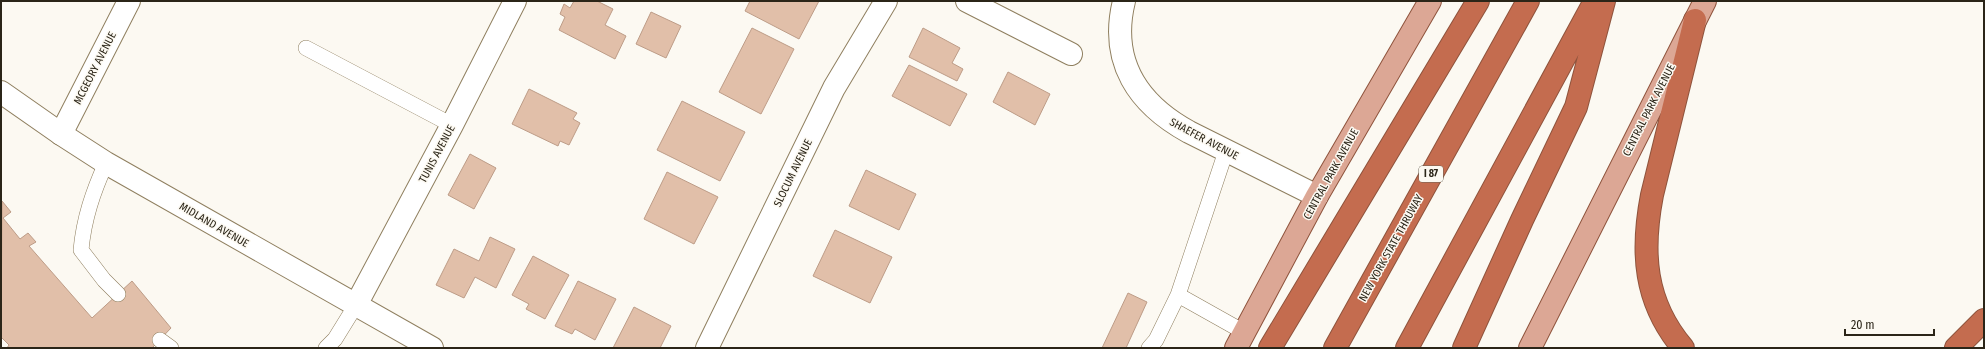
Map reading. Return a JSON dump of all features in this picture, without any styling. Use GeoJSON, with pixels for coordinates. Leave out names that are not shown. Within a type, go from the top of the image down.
{"type":"FeatureCollection","features":[{"type":"Feature","properties":{"kind":"highway"},"geometry":{"type":"LineString","coordinates":[[1270,348],[1478,1]]}},
{"type":"Feature","properties":{"kind":"highway","name":"NEW YORK STATE THRUWAY"},"geometry":{"type":"LineString","coordinates":[[1335,348],[1528,1]]}},
{"type":"Feature","properties":{"kind":"highway"},"geometry":{"type":"LineString","coordinates":[[1407,348],[1594,1]]}},
{"type":"Feature","properties":{"kind":"highway"},"geometry":{"type":"LineString","coordinates":[[1464,348],[1522,220],[1576,107],[1604,1]]}},
{"type":"Feature","properties":{"kind":"highway"},"geometry":{"type":"LineString","coordinates":[[1683,348],[1675,339],[1658,309],[1648,280],[1645,249],[1647,222],[1652,195],[1700,10]]}},
{"type":"Feature","properties":{"kind":"highway"},"geometry":{"type":"LineString","coordinates":[[1956,348],[1984,320]]}},
{"type":"Feature","properties":{"kind":"main road","name":"CENTRAL PARK AVENUE"},"geometry":{"type":"LineString","coordinates":[[1240,340],[1317,196],[1430,1]]}},
{"type":"Feature","properties":{"kind":"main road","name":"CENTRAL PARK AVENUE"},"geometry":{"type":"LineString","coordinates":[[1530,348],[1700,10]]}},
{"type":"Feature","properties":{"kind":"street","name":"MCGEORY AVENUE"},"geometry":{"type":"LineString","coordinates":[[61,134],[129,1]]}},
{"type":"Feature","properties":{"kind":"street","name":"TUNIS AVENUE"},"geometry":{"type":"LineString","coordinates":[[356,305],[452,125],[515,1]]}},
{"type":"Feature","properties":{"kind":"street","name":"SLOCUM AVENUE"},"geometry":{"type":"LineString","coordinates":[[707,348],[834,88],[886,1]]}},
{"type":"Feature","properties":{"kind":"street"},"geometry":{"type":"LineString","coordinates":[[967,1],[1071,54]]}},
{"type":"Feature","properties":{"kind":"street","name":"SHAEFER AVENUE"},"geometry":{"type":"LineString","coordinates":[[1124,1],[1121,34],[1123,52],[1128,72],[1139,92],[1152,108],[1170,122],[1317,196]]}},
{"type":"Feature","properties":{"kind":"street","name":"MIDLAND AVENUE"},"geometry":{"type":"LineString","coordinates":[[1,92],[106,163],[432,348]]}},
{"type":"Feature","properties":{"kind":"lane"},"geometry":{"type":"LineString","coordinates":[[306,48],[452,125]]}},
{"type":"Feature","properties":{"kind":"lane"},"geometry":{"type":"LineString","coordinates":[[1154,345],[1178,295],[1226,151]]}},
{"type":"Feature","properties":{"kind":"lane"},"geometry":{"type":"LineString","coordinates":[[106,163],[93,192],[84,225],[81,250],[104,280],[118,294]]}},
{"type":"Feature","properties":{"kind":"lane"},"geometry":{"type":"LineString","coordinates":[[1178,295],[1240,340]]}},
{"type":"Feature","properties":{"kind":"lane"},"geometry":{"type":"LineString","coordinates":[[326,348],[335,339],[356,305]]}},
{"type":"Feature","properties":{"kind":"building"},"geometry":{"type":"Polygon","coordinates":[[[574,1],[597,1],[613,9],[605,25],[626,36],[615,59],[559,30],[565,17],[560,14],[564,4],[570,8],[574,1]]]}},
{"type":"Feature","properties":{"kind":"building"},"geometry":{"type":"Polygon","coordinates":[[[750,1],[819,1],[799,39],[745,11],[750,1]]]}},
{"type":"Feature","properties":{"kind":"building"},"geometry":{"type":"Polygon","coordinates":[[[651,12],[681,26],[666,58],[636,44],[651,12]]]}},
{"type":"Feature","properties":{"kind":"building"},"geometry":{"type":"Polygon","coordinates":[[[752,28],[794,49],[761,114],[719,92],[752,28]]]}},
{"type":"Feature","properties":{"kind":"building"},"geometry":{"type":"Polygon","coordinates":[[[923,28],[960,48],[952,63],[963,69],[957,81],[909,57],[923,28]]]}},
{"type":"Feature","properties":{"kind":"building"},"geometry":{"type":"Polygon","coordinates":[[[909,65],[967,94],[950,126],[892,96],[909,65]]]}},
{"type":"Feature","properties":{"kind":"building"},"geometry":{"type":"Polygon","coordinates":[[[1008,72],[1050,94],[1035,125],[993,102],[1008,72]]]}},
{"type":"Feature","properties":{"kind":"building"},"geometry":{"type":"Polygon","coordinates":[[[529,89],[577,113],[573,119],[580,123],[569,145],[560,141],[558,146],[512,124],[529,89]]]}},
{"type":"Feature","properties":{"kind":"building"},"geometry":{"type":"Polygon","coordinates":[[[682,101],[745,132],[720,181],[657,150],[682,101]]]}},
{"type":"Feature","properties":{"kind":"building"},"geometry":{"type":"Polygon","coordinates":[[[470,154],[496,168],[474,209],[448,195],[470,154]]]}},
{"type":"Feature","properties":{"kind":"building"},"geometry":{"type":"Polygon","coordinates":[[[866,170],[916,194],[899,230],[849,206],[866,170]]]}},
{"type":"Feature","properties":{"kind":"building"},"geometry":{"type":"Polygon","coordinates":[[[667,172],[718,197],[694,244],[644,219],[667,172]]]}},
{"type":"Feature","properties":{"kind":"building"},"geometry":{"type":"Polygon","coordinates":[[[2,201],[11,212],[3,218],[20,239],[28,233],[36,242],[29,246],[92,318],[132,281],[171,328],[152,348],[7,348],[9,345],[1,337],[2,201]]]}},
{"type":"Feature","properties":{"kind":"building"},"geometry":{"type":"Polygon","coordinates":[[[835,230],[892,257],[870,303],[813,276],[835,230]]]}},
{"type":"Feature","properties":{"kind":"building"},"geometry":{"type":"Polygon","coordinates":[[[490,237],[515,249],[496,288],[475,277],[464,298],[436,285],[454,249],[479,261],[490,237]]]}},
{"type":"Feature","properties":{"kind":"building"},"geometry":{"type":"Polygon","coordinates":[[[533,256],[569,275],[545,319],[526,309],[529,304],[512,295],[533,256]]]}},
{"type":"Feature","properties":{"kind":"building"},"geometry":{"type":"Polygon","coordinates":[[[578,281],[616,299],[595,340],[575,329],[572,334],[555,326],[578,281]]]}},
{"type":"Feature","properties":{"kind":"building"},"geometry":{"type":"Polygon","coordinates":[[[1128,293],[1147,302],[1126,348],[1102,348],[1128,293]]]}},
{"type":"Feature","properties":{"kind":"building"},"geometry":{"type":"Polygon","coordinates":[[[634,307],[671,326],[660,348],[613,348],[634,307]]]}}]}
